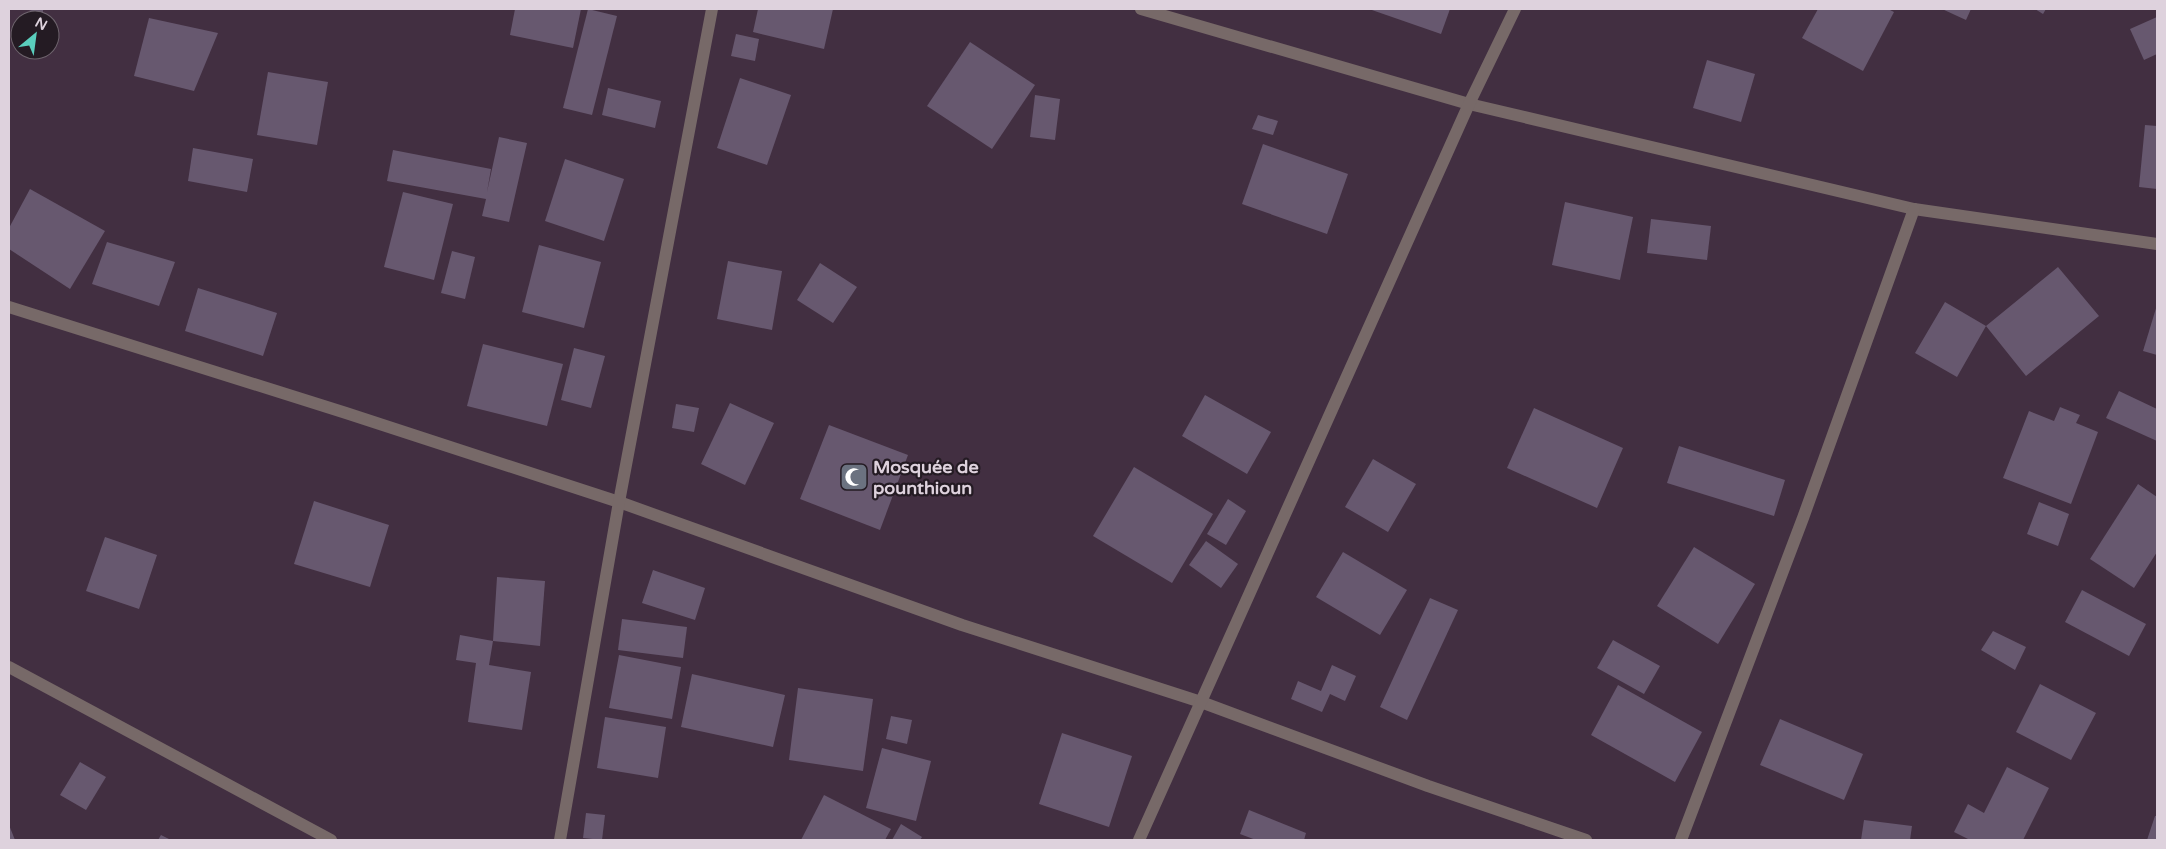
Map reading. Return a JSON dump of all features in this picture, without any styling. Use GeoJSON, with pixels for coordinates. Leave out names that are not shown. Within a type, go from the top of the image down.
{"type":"FeatureCollection","features":[{"type":"Feature","properties":{"kind":"street"},"geometry":{"type":"LineString","coordinates":[[560,840],[619,502],[712,9]]}},
{"type":"Feature","properties":{"kind":"street"},"geometry":{"type":"LineString","coordinates":[[1141,9],[1469,104],[1914,209],[2157,244]]}},
{"type":"Feature","properties":{"kind":"street"},"geometry":{"type":"LineString","coordinates":[[1139,840],[1469,104],[1515,9]]}},
{"type":"Feature","properties":{"kind":"street"},"geometry":{"type":"LineString","coordinates":[[1681,840],[1803,518],[1914,209]]}},
{"type":"Feature","properties":{"kind":"street"},"geometry":{"type":"LineString","coordinates":[[9,308],[337,410],[619,502],[962,625],[1201,702],[1428,786],[1586,840]]}},
{"type":"Feature","properties":{"kind":"street"},"geometry":{"type":"LineString","coordinates":[[9,667],[331,840]]}},
{"type":"Feature","properties":{"kind":"building"},"geometry":{"type":"Polygon","coordinates":[[[25,9],[43,9],[43,10],[29,10],[25,9]]]}},
{"type":"Feature","properties":{"kind":"building"},"geometry":{"type":"Polygon","coordinates":[[[515,9],[581,9],[573,48],[510,35],[515,9]]]}},
{"type":"Feature","properties":{"kind":"building"},"geometry":{"type":"Polygon","coordinates":[[[588,9],[617,16],[592,115],[563,108],[588,9]]]}},
{"type":"Feature","properties":{"kind":"building"},"geometry":{"type":"Polygon","coordinates":[[[758,9],[833,9],[824,49],[753,32],[758,9]]]}},
{"type":"Feature","properties":{"kind":"building"},"geometry":{"type":"Polygon","coordinates":[[[1369,9],[1450,9],[1441,34],[1369,9]]]}},
{"type":"Feature","properties":{"kind":"building"},"geometry":{"type":"Polygon","coordinates":[[[1818,9],[1888,9],[1894,12],[1863,71],[1802,38],[1818,9]]]}},
{"type":"Feature","properties":{"kind":"building"},"geometry":{"type":"Polygon","coordinates":[[[1942,9],[1971,9],[1966,20],[1942,9]]]}},
{"type":"Feature","properties":{"kind":"building"},"geometry":{"type":"Polygon","coordinates":[[[2035,9],[2046,9],[2043,14],[2035,9]]]}},
{"type":"Feature","properties":{"kind":"building"},"geometry":{"type":"Polygon","coordinates":[[[2157,17],[2157,54],[2144,60],[2130,29],[2157,17]]]}},
{"type":"Feature","properties":{"kind":"building"},"geometry":{"type":"Polygon","coordinates":[[[149,18],[218,33],[194,91],[134,76],[149,18]]]}},
{"type":"Feature","properties":{"kind":"building"},"geometry":{"type":"Polygon","coordinates":[[[736,34],[759,39],[755,61],[731,56],[736,34]]]}},
{"type":"Feature","properties":{"kind":"building"},"geometry":{"type":"Polygon","coordinates":[[[970,42],[1035,85],[992,149],[927,106],[970,42]]]}},
{"type":"Feature","properties":{"kind":"building"},"geometry":{"type":"Polygon","coordinates":[[[1707,60],[1755,74],[1741,122],[1693,108],[1707,60]]]}},
{"type":"Feature","properties":{"kind":"building"},"geometry":{"type":"Polygon","coordinates":[[[268,72],[328,82],[317,145],[257,135],[268,72]]]}},
{"type":"Feature","properties":{"kind":"building"},"geometry":{"type":"Polygon","coordinates":[[[740,78],[791,95],[767,165],[717,148],[740,78]]]}},
{"type":"Feature","properties":{"kind":"building"},"geometry":{"type":"Polygon","coordinates":[[[608,88],[661,101],[655,128],[602,115],[608,88]]]}},
{"type":"Feature","properties":{"kind":"building"},"geometry":{"type":"Polygon","coordinates":[[[1035,95],[1060,99],[1055,140],[1030,137],[1035,95]]]}},
{"type":"Feature","properties":{"kind":"building"},"geometry":{"type":"Polygon","coordinates":[[[1258,115],[1278,121],[1273,135],[1252,129],[1258,115]]]}},
{"type":"Feature","properties":{"kind":"building"},"geometry":{"type":"Polygon","coordinates":[[[2145,125],[2157,126],[2157,189],[2139,187],[2145,125]]]}},
{"type":"Feature","properties":{"kind":"building"},"geometry":{"type":"Polygon","coordinates":[[[499,137],[527,143],[509,222],[482,216],[486,199],[387,181],[393,150],[491,169],[487,192],[499,137]]]}},
{"type":"Feature","properties":{"kind":"building"},"geometry":{"type":"Polygon","coordinates":[[[1263,144],[1348,174],[1327,234],[1242,204],[1263,144]]]}},
{"type":"Feature","properties":{"kind":"building"},"geometry":{"type":"Polygon","coordinates":[[[193,148],[253,159],[247,192],[188,181],[193,148]]]}},
{"type":"Feature","properties":{"kind":"building"},"geometry":{"type":"Polygon","coordinates":[[[565,159],[624,179],[604,241],[545,221],[565,159]]]}},
{"type":"Feature","properties":{"kind":"building"},"geometry":{"type":"Polygon","coordinates":[[[30,189],[105,231],[70,289],[9,249],[9,228],[30,189]]]}},
{"type":"Feature","properties":{"kind":"building"},"geometry":{"type":"Polygon","coordinates":[[[403,192],[453,204],[434,280],[384,267],[403,192]]]}},
{"type":"Feature","properties":{"kind":"building"},"geometry":{"type":"Polygon","coordinates":[[[1565,202],[1633,217],[1620,280],[1552,265],[1565,202]]]}},
{"type":"Feature","properties":{"kind":"building"},"geometry":{"type":"Polygon","coordinates":[[[1651,219],[1711,226],[1707,260],[1647,253],[1651,219]]]}},
{"type":"Feature","properties":{"kind":"building"},"geometry":{"type":"Polygon","coordinates":[[[107,242],[175,262],[159,306],[92,284],[107,242]]]}},
{"type":"Feature","properties":{"kind":"building"},"geometry":{"type":"Polygon","coordinates":[[[539,245],[601,262],[584,328],[522,312],[539,245]]]}},
{"type":"Feature","properties":{"kind":"building"},"geometry":{"type":"Polygon","coordinates":[[[452,251],[475,257],[465,299],[441,293],[452,251]]]}},
{"type":"Feature","properties":{"kind":"building"},"geometry":{"type":"Polygon","coordinates":[[[728,261],[782,271],[772,330],[717,319],[728,261]]]}},
{"type":"Feature","properties":{"kind":"building"},"geometry":{"type":"Polygon","coordinates":[[[820,263],[857,287],[833,323],[797,300],[820,263]]]}},
{"type":"Feature","properties":{"kind":"building"},"geometry":{"type":"Polygon","coordinates":[[[2058,267],[2099,316],[2026,376],[1986,326],[2058,267]]]}},
{"type":"Feature","properties":{"kind":"building"},"geometry":{"type":"Polygon","coordinates":[[[198,288],[277,313],[263,356],[185,331],[198,288]]]}},
{"type":"Feature","properties":{"kind":"building"},"geometry":{"type":"Polygon","coordinates":[[[1945,302],[1986,326],[1957,377],[1915,353],[1945,302]]]}},
{"type":"Feature","properties":{"kind":"building"},"geometry":{"type":"Polygon","coordinates":[[[2157,305],[2157,355],[2143,351],[2157,305]]]}},
{"type":"Feature","properties":{"kind":"building"},"geometry":{"type":"Polygon","coordinates":[[[483,344],[563,364],[547,426],[467,406],[483,344]]]}},
{"type":"Feature","properties":{"kind":"building"},"geometry":{"type":"Polygon","coordinates":[[[574,348],[605,356],[591,408],[561,400],[574,348]]]}},
{"type":"Feature","properties":{"kind":"building"},"geometry":{"type":"Polygon","coordinates":[[[2119,391],[2157,409],[2157,441],[2106,418],[2119,391]]]}},
{"type":"Feature","properties":{"kind":"building"},"geometry":{"type":"Polygon","coordinates":[[[1205,395],[1271,432],[1247,474],[1182,436],[1205,395]]]}},
{"type":"Feature","properties":{"kind":"building"},"geometry":{"type":"Polygon","coordinates":[[[730,403],[774,423],[745,485],[701,464],[730,403]]]}},
{"type":"Feature","properties":{"kind":"building"},"geometry":{"type":"Polygon","coordinates":[[[676,404],[699,408],[694,432],[672,428],[676,404]]]}},
{"type":"Feature","properties":{"kind":"building"},"geometry":{"type":"Polygon","coordinates":[[[2060,407],[2080,415],[2076,423],[2098,432],[2071,504],[2003,478],[2029,411],[2054,421],[2060,407]]]}},
{"type":"Feature","properties":{"kind":"building"},"geometry":{"type":"Polygon","coordinates":[[[1534,408],[1623,448],[1597,508],[1507,468],[1534,408]]]}},
{"type":"Feature","properties":{"kind":"building","name":"Mosquée de pounthioun"},"geometry":{"type":"Polygon","coordinates":[[[829,425],[908,455],[880,530],[800,499],[829,425]]]}},
{"type":"Feature","properties":{"kind":"building"},"geometry":{"type":"Polygon","coordinates":[[[1679,446],[1785,480],[1774,516],[1667,483],[1679,446]]]}},
{"type":"Feature","properties":{"kind":"building"},"geometry":{"type":"Polygon","coordinates":[[[1373,459],[1416,484],[1388,532],[1345,507],[1373,459]]]}},
{"type":"Feature","properties":{"kind":"building"},"geometry":{"type":"Polygon","coordinates":[[[1134,467],[1213,514],[1172,583],[1093,536],[1134,467]]]}},
{"type":"Feature","properties":{"kind":"building"},"geometry":{"type":"Polygon","coordinates":[[[2138,484],[2157,497],[2157,552],[2134,588],[2090,559],[2138,484]]]}},
{"type":"Feature","properties":{"kind":"building"},"geometry":{"type":"Polygon","coordinates":[[[1228,499],[1246,511],[1226,545],[1207,534],[1228,499]]]}},
{"type":"Feature","properties":{"kind":"building"},"geometry":{"type":"Polygon","coordinates":[[[314,501],[389,525],[370,587],[294,564],[314,501]]]}},
{"type":"Feature","properties":{"kind":"building"},"geometry":{"type":"Polygon","coordinates":[[[2039,502],[2069,514],[2058,546],[2027,534],[2039,502]]]}},
{"type":"Feature","properties":{"kind":"building"},"geometry":{"type":"Polygon","coordinates":[[[105,537],[157,555],[139,609],[86,591],[105,537]]]}},
{"type":"Feature","properties":{"kind":"building"},"geometry":{"type":"Polygon","coordinates":[[[1206,541],[1238,564],[1221,588],[1189,565],[1206,541]]]}},
{"type":"Feature","properties":{"kind":"building"},"geometry":{"type":"Polygon","coordinates":[[[1694,547],[1755,584],[1718,644],[1657,606],[1694,547]]]}},
{"type":"Feature","properties":{"kind":"building"},"geometry":{"type":"Polygon","coordinates":[[[1343,552],[1407,590],[1380,635],[1316,597],[1343,552]]]}},
{"type":"Feature","properties":{"kind":"building"},"geometry":{"type":"Polygon","coordinates":[[[653,570],[705,588],[695,620],[642,603],[653,570]]]}},
{"type":"Feature","properties":{"kind":"building"},"geometry":{"type":"Polygon","coordinates":[[[497,577],[545,581],[540,646],[493,641],[497,577]]]}},
{"type":"Feature","properties":{"kind":"building"},"geometry":{"type":"Polygon","coordinates":[[[2082,590],[2146,624],[2129,656],[2065,622],[2082,590]]]}},
{"type":"Feature","properties":{"kind":"building"},"geometry":{"type":"Polygon","coordinates":[[[1430,598],[1458,610],[1407,720],[1380,707],[1430,598]]]}},
{"type":"Feature","properties":{"kind":"building"},"geometry":{"type":"Polygon","coordinates":[[[622,619],[687,627],[683,658],[618,650],[622,619]]]}},
{"type":"Feature","properties":{"kind":"building"},"geometry":{"type":"Polygon","coordinates":[[[1993,631],[2026,647],[2015,670],[1981,650],[1993,631]]]}},
{"type":"Feature","properties":{"kind":"building"},"geometry":{"type":"Polygon","coordinates":[[[460,635],[493,641],[489,665],[531,672],[522,730],[468,722],[476,663],[456,660],[460,635]]]}},
{"type":"Feature","properties":{"kind":"building"},"geometry":{"type":"Polygon","coordinates":[[[1613,640],[1660,666],[1644,694],[1597,668],[1613,640]]]}},
{"type":"Feature","properties":{"kind":"building"},"geometry":{"type":"Polygon","coordinates":[[[619,655],[681,667],[672,719],[609,708],[619,655]]]}},
{"type":"Feature","properties":{"kind":"building"},"geometry":{"type":"Polygon","coordinates":[[[1332,665],[1356,676],[1345,701],[1330,694],[1322,712],[1291,699],[1298,681],[1321,691],[1332,665]]]}},
{"type":"Feature","properties":{"kind":"building"},"geometry":{"type":"Polygon","coordinates":[[[692,674],[785,695],[773,747],[681,727],[692,674]]]}},
{"type":"Feature","properties":{"kind":"building"},"geometry":{"type":"Polygon","coordinates":[[[2040,684],[2096,713],[2071,760],[2016,732],[2040,684]]]}},
{"type":"Feature","properties":{"kind":"building"},"geometry":{"type":"Polygon","coordinates":[[[1618,685],[1702,732],[1675,782],[1591,735],[1618,685]]]}},
{"type":"Feature","properties":{"kind":"building"},"geometry":{"type":"Polygon","coordinates":[[[798,688],[873,699],[863,771],[789,760],[798,688]]]}},
{"type":"Feature","properties":{"kind":"building"},"geometry":{"type":"Polygon","coordinates":[[[891,716],[912,720],[907,744],[886,739],[891,716]]]}},
{"type":"Feature","properties":{"kind":"building"},"geometry":{"type":"Polygon","coordinates":[[[605,717],[666,727],[658,778],[597,768],[605,717]]]}},
{"type":"Feature","properties":{"kind":"building"},"geometry":{"type":"Polygon","coordinates":[[[1780,719],[1863,754],[1844,800],[1760,765],[1780,719]]]}},
{"type":"Feature","properties":{"kind":"building"},"geometry":{"type":"Polygon","coordinates":[[[1062,733],[1132,756],[1109,827],[1039,804],[1062,733]]]}},
{"type":"Feature","properties":{"kind":"building"},"geometry":{"type":"Polygon","coordinates":[[[882,748],[931,761],[916,821],[866,808],[882,748]]]}},
{"type":"Feature","properties":{"kind":"building"},"geometry":{"type":"Polygon","coordinates":[[[80,762],[106,777],[86,810],[60,795],[80,762]]]}},
{"type":"Feature","properties":{"kind":"building"},"geometry":{"type":"Polygon","coordinates":[[[2007,767],[2049,788],[2023,840],[1970,840],[1954,832],[1968,804],[1984,813],[2007,767]]]}},
{"type":"Feature","properties":{"kind":"building"},"geometry":{"type":"Polygon","coordinates":[[[824,795],[891,829],[885,840],[801,840],[824,795]]]}},
{"type":"Feature","properties":{"kind":"building"},"geometry":{"type":"Polygon","coordinates":[[[1249,810],[1306,833],[1304,840],[1256,840],[1240,834],[1249,810]]]}},
{"type":"Feature","properties":{"kind":"building"},"geometry":{"type":"Polygon","coordinates":[[[586,813],[605,815],[602,840],[583,838],[586,813]]]}},
{"type":"Feature","properties":{"kind":"building"},"geometry":{"type":"Polygon","coordinates":[[[2155,816],[2157,816],[2157,840],[2147,840],[2155,816]]]}},
{"type":"Feature","properties":{"kind":"building"},"geometry":{"type":"Polygon","coordinates":[[[1864,820],[1912,826],[1910,840],[1861,840],[1864,820]]]}},
{"type":"Feature","properties":{"kind":"building"},"geometry":{"type":"Polygon","coordinates":[[[901,824],[922,837],[920,840],[892,840],[901,824]]]}},
{"type":"Feature","properties":{"kind":"building"},"geometry":{"type":"Polygon","coordinates":[[[9,825],[15,840],[9,840],[9,825]]]}},
{"type":"Feature","properties":{"kind":"building"},"geometry":{"type":"Polygon","coordinates":[[[161,835],[171,840],[158,840],[161,835]]]}},
{"type":"Feature","properties":{"kind":"place","name":"Mosquée de pounthioun"},"geometry":{"type":"Point","coordinates":[854,477]}}]}
